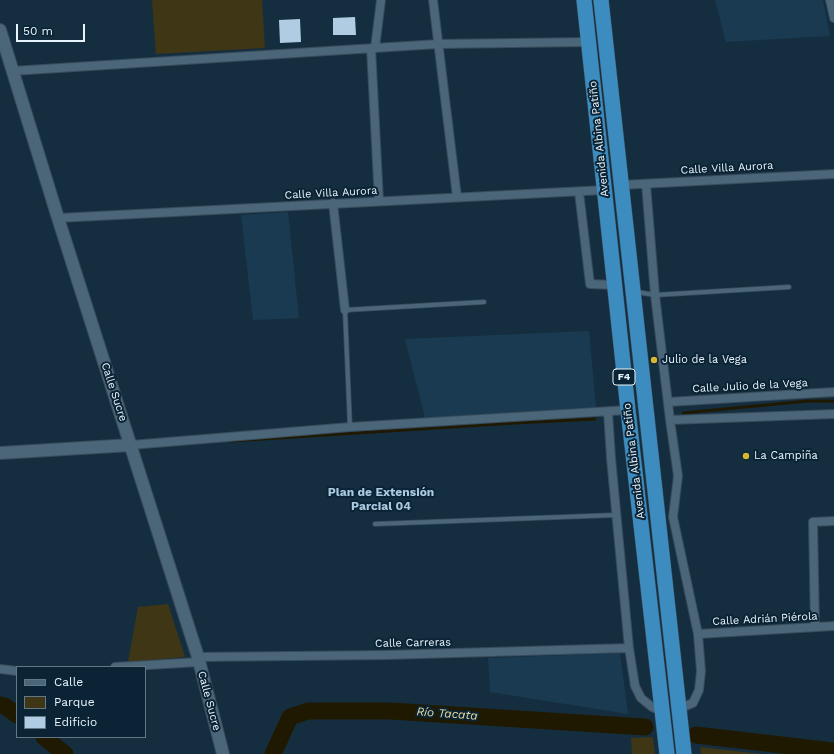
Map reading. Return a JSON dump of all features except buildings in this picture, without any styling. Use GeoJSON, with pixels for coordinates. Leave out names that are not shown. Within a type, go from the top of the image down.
{"type":"FeatureCollection","features":[{"type":"Feature","properties":{"kind":"highway","name":"Avenida Albina Patiño"},"geometry":{"type":"LineString","coordinates":[[584,0],[614,285],[667,754]]}},
{"type":"Feature","properties":{"kind":"highway","name":"Avenida Albina Patiño"},"geometry":{"type":"LineString","coordinates":[[601,0],[684,754]]}},
{"type":"Feature","properties":{"kind":"main road","name":"Calle Sucre"},"geometry":{"type":"LineString","coordinates":[[0,30],[198,659],[223,754]]}},
{"type":"Feature","properties":{"kind":"main road"},"geometry":{"type":"LineString","coordinates":[[0,453],[131,445]]}},
{"type":"Feature","properties":{"kind":"street"},"geometry":{"type":"LineString","coordinates":[[380,201],[373,48],[381,0]]}},
{"type":"Feature","properties":{"kind":"street"},"geometry":{"type":"LineString","coordinates":[[433,0],[457,197]]}},
{"type":"Feature","properties":{"kind":"street"},"geometry":{"type":"LineString","coordinates":[[830,0],[834,18]]}},
{"type":"Feature","properties":{"kind":"street"},"geometry":{"type":"LineString","coordinates":[[12,71],[438,44],[588,42]]}},
{"type":"Feature","properties":{"kind":"street","name":"Calle Villa Aurora"},"geometry":{"type":"LineString","coordinates":[[621,186],[834,174]]}},
{"type":"Feature","properties":{"kind":"street"},"geometry":{"type":"LineString","coordinates":[[646,184],[656,295],[678,476],[673,517],[698,634],[701,671],[700,690],[693,703],[678,709]]}},
{"type":"Feature","properties":{"kind":"street","name":"Calle Villa Aurora"},"geometry":{"type":"LineString","coordinates":[[58,218],[604,190]]}},
{"type":"Feature","properties":{"kind":"street"},"geometry":{"type":"LineString","coordinates":[[579,192],[590,284],[614,285]]}},
{"type":"Feature","properties":{"kind":"street"},"geometry":{"type":"LineString","coordinates":[[333,204],[345,310]]}},
{"type":"Feature","properties":{"kind":"street","name":"Calle Julio de la Vega"},"geometry":{"type":"LineString","coordinates":[[668,402],[834,392]]}},
{"type":"Feature","properties":{"kind":"street"},"geometry":{"type":"LineString","coordinates":[[131,445],[350,427],[628,410]]}},
{"type":"Feature","properties":{"kind":"street"},"geometry":{"type":"LineString","coordinates":[[608,412],[629,648],[635,686],[641,698],[652,707],[662,711]]}},
{"type":"Feature","properties":{"kind":"street"},"geometry":{"type":"LineString","coordinates":[[670,420],[834,414]]}},
{"type":"Feature","properties":{"kind":"street"},"geometry":{"type":"LineString","coordinates":[[815,627],[812,522],[834,521]]}},
{"type":"Feature","properties":{"kind":"street","name":"Calle Adrián Piérola"},"geometry":{"type":"LineString","coordinates":[[698,634],[834,626]]}},
{"type":"Feature","properties":{"kind":"street","name":"Calle Carreras"},"geometry":{"type":"LineString","coordinates":[[125,666],[198,659],[629,648]]}},
{"type":"Feature","properties":{"kind":"street"},"geometry":{"type":"LineString","coordinates":[[0,669],[16,671]]}},
{"type":"Feature","properties":{"kind":"lane"},"geometry":{"type":"LineString","coordinates":[[633,292],[656,295],[789,287]]}},
{"type":"Feature","properties":{"kind":"lane"},"geometry":{"type":"LineString","coordinates":[[350,427],[345,310],[484,302]]}},
{"type":"Feature","properties":{"kind":"lane"},"geometry":{"type":"LineString","coordinates":[[375,524],[616,515]]}},
{"type":"Feature","properties":{"kind":"shaded area"},"geometry":{"type":"Polygon","coordinates":[[[715,0],[823,0],[830,36],[726,42],[715,0]]]}},
{"type":"Feature","properties":{"kind":"shaded area"},"geometry":{"type":"Polygon","coordinates":[[[288,212],[299,318],[253,320],[241,215],[288,212]]]}},
{"type":"Feature","properties":{"kind":"shaded area"},"geometry":{"type":"Polygon","coordinates":[[[589,331],[596,407],[425,418],[405,339],[589,331]]]}},
{"type":"Feature","properties":{"kind":"shaded area"},"geometry":{"type":"Polygon","coordinates":[[[620,653],[628,714],[490,692],[488,658],[620,653]]]}},
{"type":"Feature","properties":{"kind":"green space"},"geometry":{"type":"Polygon","coordinates":[[[152,0],[262,0],[265,48],[156,54],[152,0]]]}},
{"type":"Feature","properties":{"kind":"green space"},"geometry":{"type":"Polygon","coordinates":[[[168,604],[185,657],[128,662],[138,607],[168,604]]]}},
{"type":"Feature","properties":{"kind":"green space"},"geometry":{"type":"Polygon","coordinates":[[[653,737],[655,754],[632,754],[631,738],[653,737]]]}},
{"type":"Feature","properties":{"kind":"green space"},"geometry":{"type":"Polygon","coordinates":[[[700,747],[762,754],[701,754],[700,747]]]}},
{"type":"Feature","properties":{"kind":"waterway"},"geometry":{"type":"LineString","coordinates":[[683,413],[808,401],[834,401]]}},
{"type":"Feature","properties":{"kind":"waterway"},"geometry":{"type":"LineString","coordinates":[[231,441],[595,419]]}},
{"type":"Feature","properties":{"kind":"waterway","name":"Río Tacata"},"geometry":{"type":"LineString","coordinates":[[0,705],[5,706],[16,714]]}},
{"type":"Feature","properties":{"kind":"waterway","name":"Río Tacata"},"geometry":{"type":"LineString","coordinates":[[273,754],[290,717],[308,711],[391,711],[645,727]]}},
{"type":"Feature","properties":{"kind":"waterway","name":"Río Tacata"},"geometry":{"type":"LineString","coordinates":[[696,735],[834,751]]}},
{"type":"Feature","properties":{"kind":"waterway","name":"Río Tacata"},"geometry":{"type":"LineString","coordinates":[[45,738],[65,754]]}},
{"type":"Feature","properties":{"kind":"place","name":"Julio de la Vega"},"geometry":{"type":"Point","coordinates":[654,360]}},
{"type":"Feature","properties":{"kind":"place","name":"La Campiña"},"geometry":{"type":"Point","coordinates":[746,456]}},
{"type":"Feature","properties":{"kind":"district","name":"Plan de Extensión Parcial 04"},"geometry":{"type":"Point","coordinates":[381,499]}}]}
